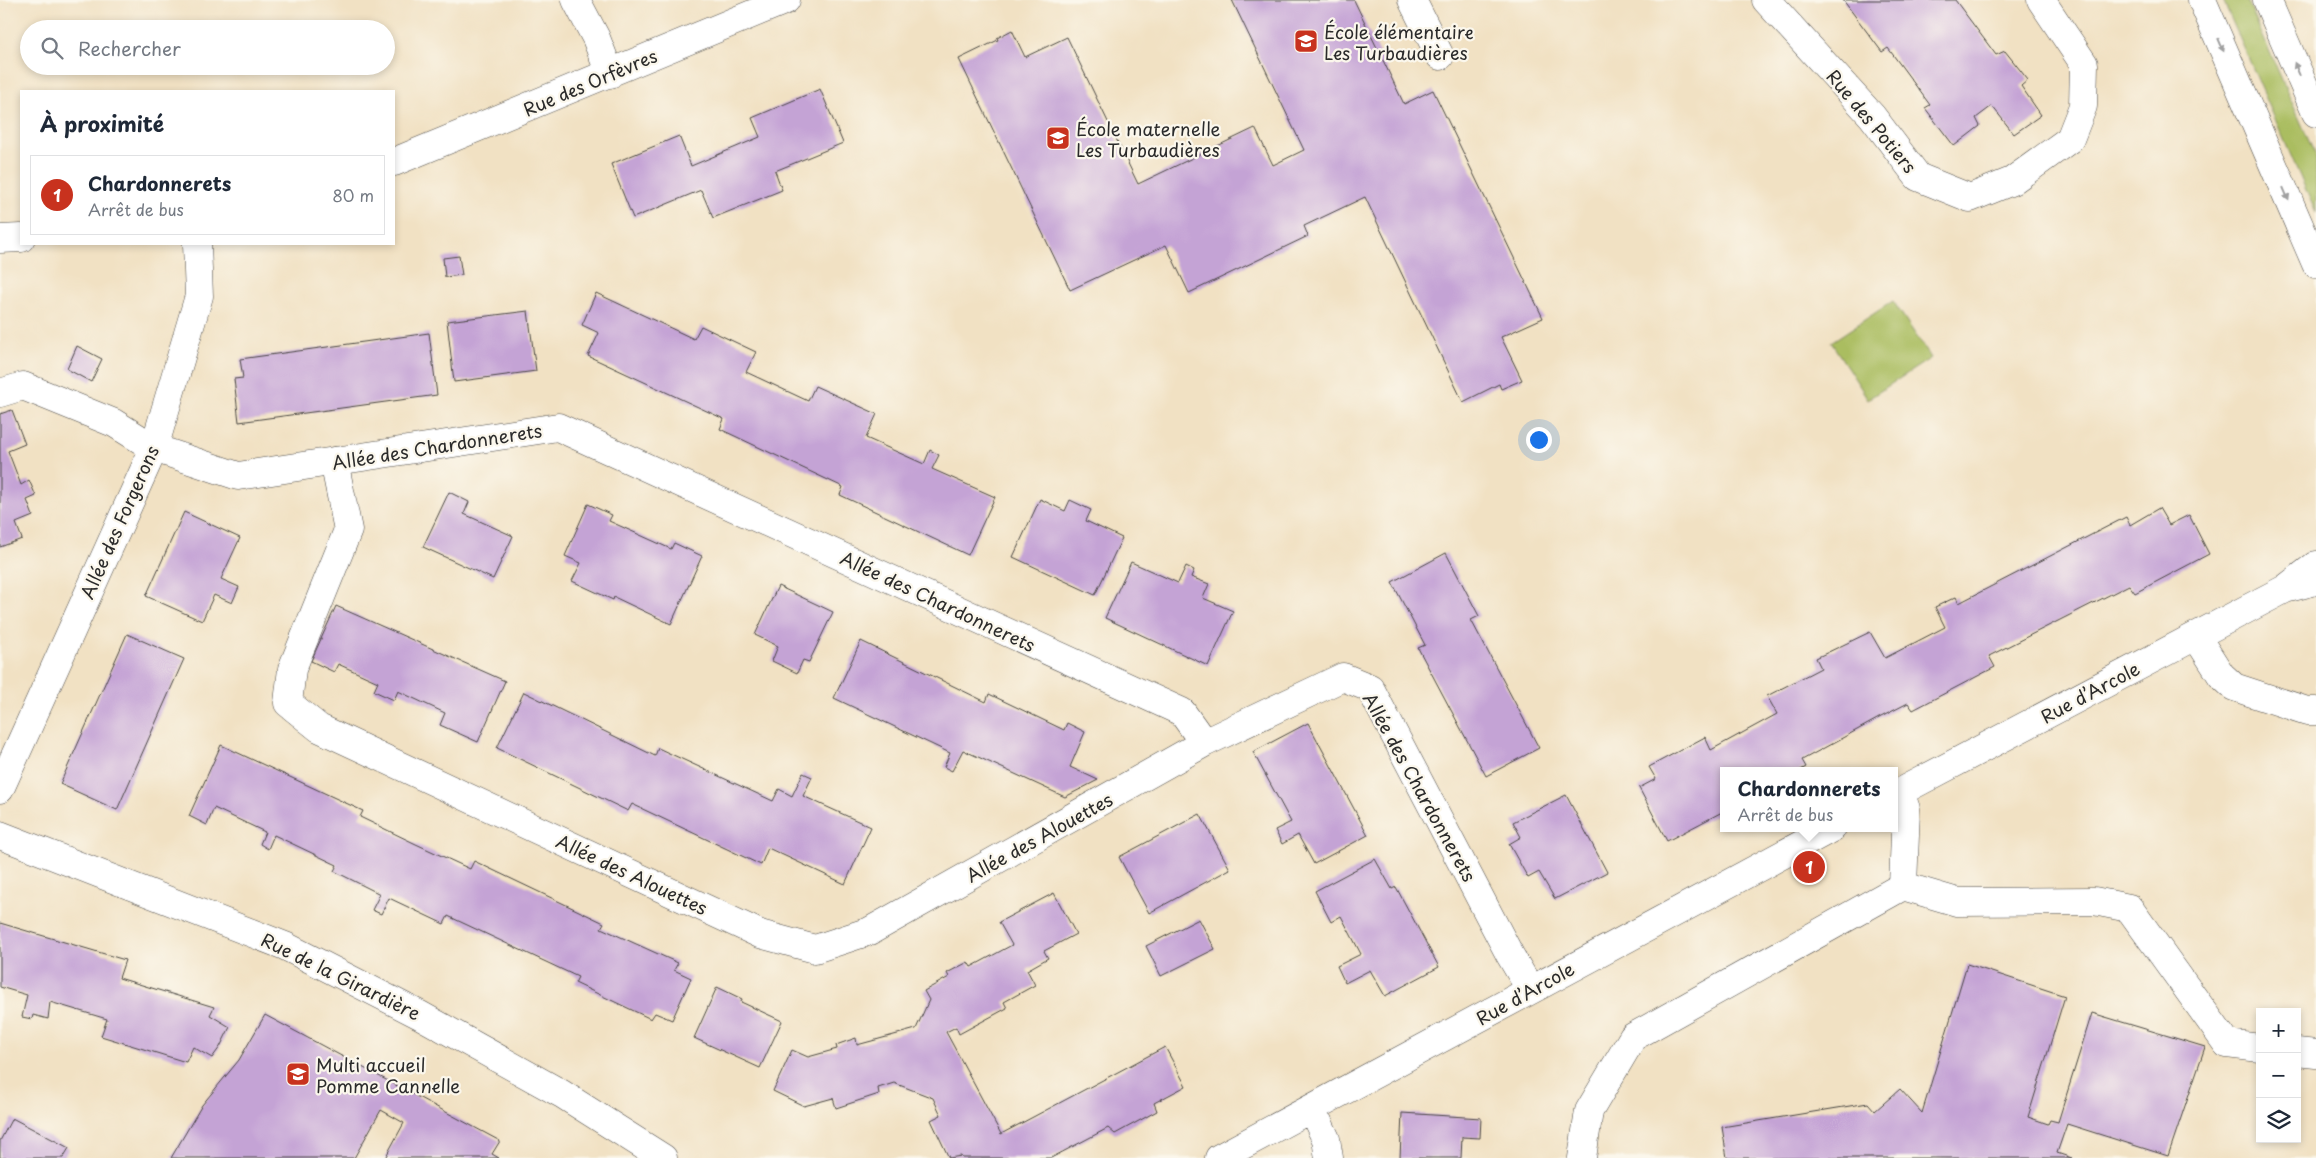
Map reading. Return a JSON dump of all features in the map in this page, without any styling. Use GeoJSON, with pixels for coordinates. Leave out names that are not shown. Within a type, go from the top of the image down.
{"type":"FeatureCollection","features":[{"type":"Feature","properties":{"kind":"street"},"geometry":{"type":"LineString","coordinates":[[576,0],[596,38],[610,74]]}},
{"type":"Feature","properties":{"kind":"street","name":"Rue des Orfèvres"},"geometry":{"type":"LineString","coordinates":[[395,162],[786,0]]}},
{"type":"Feature","properties":{"kind":"street"},"geometry":{"type":"LineString","coordinates":[[1412,0],[1440,56]]}},
{"type":"Feature","properties":{"kind":"street","name":"Rue des Potiers"},"geometry":{"type":"LineString","coordinates":[[1766,0],[1872,116],[1918,177],[1970,198],[2012,181],[2070,139],[2083,106],[2084,64],[2040,0]]}},
{"type":"Feature","properties":{"kind":"street"},"geometry":{"type":"LineString","coordinates":[[2202,0],[2316,264]]}},
{"type":"Feature","properties":{"kind":"street"},"geometry":{"type":"LineString","coordinates":[[2267,0],[2316,114]]}},
{"type":"Feature","properties":{"kind":"street"},"geometry":{"type":"LineString","coordinates":[[0,239],[20,238]]}},
{"type":"Feature","properties":{"kind":"street","name":"Allée des Forgerons"},"geometry":{"type":"LineString","coordinates":[[0,789],[154,448],[198,296],[197,245]]}},
{"type":"Feature","properties":{"kind":"street","name":"Allée des Chardonnerets"},"geometry":{"type":"LineString","coordinates":[[0,393],[23,386],[114,423],[154,448],[238,476],[558,427],[1182,712],[1204,744],[1343,677],[1370,688],[1510,955],[1530,989]]}},
{"type":"Feature","properties":{"kind":"street","name":"Allée des Alouettes"},"geometry":{"type":"LineString","coordinates":[[334,461],[348,530],[292,669],[288,703],[319,728],[760,934],[815,949],[870,932],[1204,744]]}},
{"type":"Feature","properties":{"kind":"street","name":"Rue d’Arcole"},"geometry":{"type":"LineString","coordinates":[[1898,792],[2285,589],[2316,566]]}},
{"type":"Feature","properties":{"kind":"street","name":"Rue d’Arcole"},"geometry":{"type":"LineString","coordinates":[[2285,589],[2316,580]]}},
{"type":"Feature","properties":{"kind":"street"},"geometry":{"type":"LineString","coordinates":[[2196,636],[2221,675],[2234,687],[2307,711],[2316,711]]}},
{"type":"Feature","properties":{"kind":"street"},"geometry":{"type":"LineString","coordinates":[[1898,795],[1906,809],[1903,886]]}},
{"type":"Feature","properties":{"kind":"street","name":"Rue d’Arcole"},"geometry":{"type":"LineString","coordinates":[[1218,1158],[1824,832]]}},
{"type":"Feature","properties":{"kind":"street","name":"Rue de la Girardière"},"geometry":{"type":"LineString","coordinates":[[0,835],[285,946],[420,1015],[562,1094],[663,1158]]}},
{"type":"Feature","properties":{"kind":"street"},"geometry":{"type":"LineString","coordinates":[[1582,1158],[1589,1111],[1633,1037],[1903,886],[1957,902],[2094,901],[2129,908],[2227,1044],[2256,1048]]}},
{"type":"Feature","properties":{"kind":"street"},"geometry":{"type":"LineString","coordinates":[[2301,1052],[2316,1054]]}},
{"type":"Feature","properties":{"kind":"street"},"geometry":{"type":"LineString","coordinates":[[1312,1109],[1326,1139],[1329,1158]]}},
{"type":"Feature","properties":{"kind":"green space"},"geometry":{"type":"Polygon","coordinates":[[[2223,0],[2247,0],[2316,157],[2316,213],[2223,0]]]}},
{"type":"Feature","properties":{"kind":"green space"},"geometry":{"type":"Polygon","coordinates":[[[1893,301],[1931,358],[1868,399],[1831,342],[1893,301]]]}},
{"type":"Feature","properties":{"kind":"building"},"geometry":{"type":"Polygon","coordinates":[[[1232,0],[1354,0],[1404,104],[1433,90],[1543,318],[1501,337],[1522,380],[1501,389],[1499,384],[1463,402],[1365,197],[1304,226],[1308,236],[1189,293],[1166,245],[1070,290],[959,59],[998,40],[997,38],[1012,30],[1025,57],[1067,37],[1138,184],[1255,128],[1273,165],[1304,150],[1232,0]]]}},
{"type":"Feature","properties":{"kind":"building"},"geometry":{"type":"Polygon","coordinates":[[[1843,0],[1955,0],[1996,55],[2005,51],[2028,80],[2021,86],[2041,115],[2014,134],[1992,106],[1976,118],[1980,126],[1954,146],[1925,108],[1930,105],[1888,48],[1882,52],[1843,0]]]}},
{"type":"Feature","properties":{"kind":"building"},"geometry":{"type":"Polygon","coordinates":[[[820,89],[843,143],[775,171],[782,190],[713,218],[701,190],[633,218],[611,164],[679,136],[691,166],[760,137],[752,118],[820,89]]]}},
{"type":"Feature","properties":{"kind":"building"},"geometry":{"type":"Polygon","coordinates":[[[459,256],[462,275],[445,277],[443,258],[459,256]]]}},
{"type":"Feature","properties":{"kind":"building"},"geometry":{"type":"Polygon","coordinates":[[[596,293],[694,339],[701,326],[756,352],[746,372],[808,401],[815,386],[877,414],[866,438],[924,464],[930,450],[939,455],[932,469],[995,497],[968,555],[840,495],[843,487],[720,429],[724,419],[588,356],[599,333],[582,325],[596,293]]]}},
{"type":"Feature","properties":{"kind":"building"},"geometry":{"type":"Polygon","coordinates":[[[528,311],[536,371],[454,382],[447,321],[528,311]]]}},
{"type":"Feature","properties":{"kind":"building"},"geometry":{"type":"Polygon","coordinates":[[[429,333],[437,395],[239,422],[234,379],[243,378],[240,359],[429,333]]]}},
{"type":"Feature","properties":{"kind":"building"},"geometry":{"type":"Polygon","coordinates":[[[77,346],[102,359],[91,382],[67,369],[77,346]]]}},
{"type":"Feature","properties":{"kind":"building"},"geometry":{"type":"Polygon","coordinates":[[[12,410],[25,444],[8,451],[21,485],[29,480],[36,496],[27,500],[33,516],[16,523],[22,539],[0,547],[0,414],[12,410]]]}},
{"type":"Feature","properties":{"kind":"building"},"geometry":{"type":"Polygon","coordinates":[[[449,492],[469,502],[464,514],[513,536],[493,579],[423,547],[449,492]]]}},
{"type":"Feature","properties":{"kind":"building"},"geometry":{"type":"Polygon","coordinates":[[[1040,499],[1065,511],[1070,500],[1091,510],[1086,521],[1122,538],[1095,595],[1013,557],[1040,499]]]}},
{"type":"Feature","properties":{"kind":"building"},"geometry":{"type":"Polygon","coordinates":[[[588,504],[612,515],[609,521],[671,549],[674,543],[702,556],[671,624],[614,597],[613,600],[572,581],[581,563],[565,556],[588,504]]]}},
{"type":"Feature","properties":{"kind":"building"},"geometry":{"type":"Polygon","coordinates":[[[2159,508],[2169,525],[2189,515],[2209,554],[2135,593],[2129,585],[1989,656],[1995,667],[1913,710],[1908,703],[1879,718],[1802,760],[1806,767],[1720,767],[1720,813],[1667,841],[1639,788],[1656,779],[1649,767],[1705,737],[1711,750],[1777,714],[1767,696],[1821,668],[1816,658],[1870,632],[1885,658],[1945,627],[1935,607],[1956,597],[1959,603],[2126,517],[2130,525],[2159,508]]]}},
{"type":"Feature","properties":{"kind":"building"},"geometry":{"type":"Polygon","coordinates":[[[184,512],[240,538],[221,579],[239,587],[232,603],[214,595],[202,621],[146,596],[184,512]]]}},
{"type":"Feature","properties":{"kind":"building"},"geometry":{"type":"Polygon","coordinates":[[[1446,553],[1479,616],[1471,620],[1539,748],[1486,776],[1418,648],[1425,645],[1392,582],[1446,553]]]}},
{"type":"Feature","properties":{"kind":"building"},"geometry":{"type":"Polygon","coordinates":[[[1131,562],[1178,583],[1186,566],[1194,570],[1191,577],[1209,584],[1203,598],[1233,611],[1208,666],[1105,618],[1131,562]]]}},
{"type":"Feature","properties":{"kind":"building"},"geometry":{"type":"Polygon","coordinates":[[[778,586],[833,612],[809,662],[803,660],[797,673],[772,661],[778,646],[755,635],[778,586]]]}},
{"type":"Feature","properties":{"kind":"building"},"geometry":{"type":"Polygon","coordinates":[[[336,606],[505,681],[478,742],[440,725],[445,713],[398,691],[394,700],[374,691],[378,682],[338,664],[334,672],[311,661],[336,606]]]}},
{"type":"Feature","properties":{"kind":"building"},"geometry":{"type":"Polygon","coordinates":[[[127,634],[184,659],[117,810],[60,784],[127,634]]]}},
{"type":"Feature","properties":{"kind":"building"},"geometry":{"type":"Polygon","coordinates":[[[861,641],[986,702],[989,694],[1064,730],[1067,723],[1085,732],[1070,767],[1098,780],[1065,797],[963,750],[952,771],[944,767],[950,753],[834,698],[861,641]]]}},
{"type":"Feature","properties":{"kind":"building"},"geometry":{"type":"Polygon","coordinates":[[[524,692],[655,756],[658,748],[773,801],[779,789],[792,796],[803,773],[812,777],[803,796],[871,827],[845,884],[768,848],[761,865],[632,804],[628,811],[497,748],[524,692]]]}},
{"type":"Feature","properties":{"kind":"building"},"geometry":{"type":"Polygon","coordinates":[[[1308,723],[1368,835],[1314,864],[1298,835],[1282,844],[1275,830],[1291,822],[1253,752],[1308,723]]]}},
{"type":"Feature","properties":{"kind":"building"},"geometry":{"type":"Polygon","coordinates":[[[221,745],[363,811],[360,817],[416,844],[470,869],[474,861],[604,923],[601,928],[678,963],[674,970],[691,978],[672,1020],[655,1013],[651,1019],[575,983],[578,977],[448,916],[444,924],[389,898],[381,914],[372,910],[380,894],[334,871],[337,865],[274,835],[268,849],[260,844],[265,832],[214,808],[207,825],[189,816],[221,745]]]}},
{"type":"Feature","properties":{"kind":"building"},"geometry":{"type":"Polygon","coordinates":[[[1566,795],[1607,872],[1555,899],[1539,872],[1528,878],[1509,844],[1521,837],[1513,822],[1566,795]]]}},
{"type":"Feature","properties":{"kind":"building"},"geometry":{"type":"Polygon","coordinates":[[[1200,814],[1230,869],[1149,913],[1119,857],[1200,814]]]}},
{"type":"Feature","properties":{"kind":"building"},"geometry":{"type":"Polygon","coordinates":[[[1375,859],[1392,889],[1396,887],[1439,967],[1385,996],[1370,970],[1345,983],[1337,966],[1361,954],[1341,916],[1331,922],[1315,891],[1375,859]]]}},
{"type":"Feature","properties":{"kind":"building"},"geometry":{"type":"Polygon","coordinates":[[[1054,893],[1076,934],[1044,951],[1048,958],[1027,970],[1035,985],[1004,1002],[1007,1008],[959,1034],[956,1027],[946,1032],[1001,1134],[1165,1047],[1186,1086],[1154,1103],[1157,1111],[1115,1134],[1108,1128],[1051,1158],[962,1158],[961,1156],[949,1158],[931,1120],[941,1115],[933,1098],[894,1083],[878,1088],[879,1094],[836,1108],[833,1098],[804,1106],[773,1091],[792,1050],[808,1057],[837,1049],[836,1045],[856,1038],[857,1045],[916,1029],[929,1000],[924,991],[949,977],[947,973],[968,962],[971,967],[1012,945],[999,922],[1054,893]]]}},
{"type":"Feature","properties":{"kind":"building"},"geometry":{"type":"Polygon","coordinates":[[[1199,919],[1215,949],[1161,976],[1146,946],[1199,919]]]}},
{"type":"Feature","properties":{"kind":"building"},"geometry":{"type":"Polygon","coordinates":[[[0,923],[125,960],[119,978],[214,1007],[210,1015],[230,1027],[220,1047],[212,1058],[193,1047],[186,1062],[101,1036],[107,1019],[50,1002],[48,1019],[33,1015],[32,1019],[22,1017],[27,995],[0,987],[0,923]]]}},
{"type":"Feature","properties":{"kind":"building"},"geometry":{"type":"Polygon","coordinates":[[[1967,964],[2065,996],[2028,1117],[2048,1124],[2050,1120],[2058,1122],[2092,1013],[2205,1047],[2168,1156],[2067,1124],[2057,1153],[2072,1158],[1727,1158],[1722,1127],[1868,1103],[1875,1111],[1900,1089],[1922,1113],[1967,964]]]}},
{"type":"Feature","properties":{"kind":"building"},"geometry":{"type":"Polygon","coordinates":[[[717,987],[742,999],[741,1002],[782,1021],[760,1068],[694,1038],[717,987]]]}},
{"type":"Feature","properties":{"kind":"building","name":"Multi accueil Pomme Cannelle"},"geometry":{"type":"Polygon","coordinates":[[[265,1015],[500,1141],[492,1154],[499,1158],[385,1158],[404,1123],[381,1110],[354,1158],[171,1158],[202,1105],[239,1060],[265,1015]]]}},
{"type":"Feature","properties":{"kind":"building"},"geometry":{"type":"Polygon","coordinates":[[[1402,1113],[1481,1118],[1480,1138],[1462,1137],[1461,1158],[1400,1158],[1402,1113]]]}},
{"type":"Feature","properties":{"kind":"building"},"geometry":{"type":"Polygon","coordinates":[[[12,1118],[69,1148],[63,1158],[0,1158],[0,1141],[12,1118]]]}},
{"type":"Feature","properties":{"kind":"place","name":"École élémentaire Les Turbaudières"},"geometry":{"type":"Point","coordinates":[1306,41]}},
{"type":"Feature","properties":{"kind":"place","name":"École maternelle Les Turbaudières"},"geometry":{"type":"Point","coordinates":[1058,138]}},
{"type":"Feature","properties":{"kind":"place","name":"Chardonnerets"},"geometry":{"type":"Point","coordinates":[1809,867]}},
{"type":"Feature","properties":{"kind":"place","name":"Multi accueil Pomme Cannelle"},"geometry":{"type":"Point","coordinates":[298,1074]}}]}
